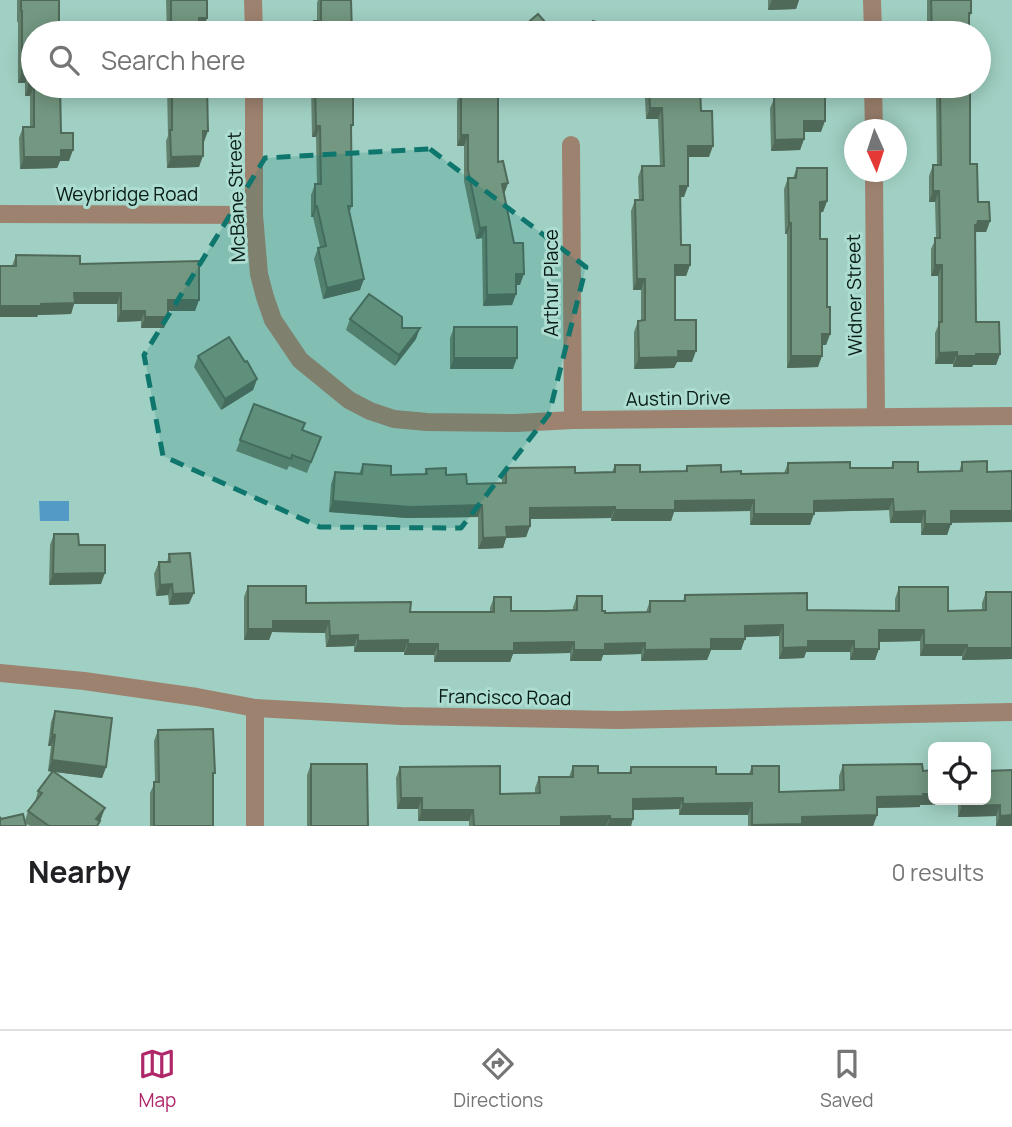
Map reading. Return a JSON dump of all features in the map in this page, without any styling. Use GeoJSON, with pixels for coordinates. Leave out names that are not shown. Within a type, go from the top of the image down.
{"type":"FeatureCollection","features":[{"type":"Feature","properties":{"kind":"street"},"geometry":{"type":"LineString","coordinates":[[253,0],[254,21]]}},
{"type":"Feature","properties":{"kind":"street"},"geometry":{"type":"LineString","coordinates":[[872,0],[873,21]]}},
{"type":"Feature","properties":{"kind":"street","name":"McBane Street"},"geometry":{"type":"LineString","coordinates":[[254,98],[254,215],[259,274],[265,297],[273,320],[300,360],[349,400]]}},
{"type":"Feature","properties":{"kind":"street"},"geometry":{"type":"LineString","coordinates":[[873,98],[874,119]]}},
{"type":"Feature","properties":{"kind":"street","name":"Arthur Place"},"geometry":{"type":"LineString","coordinates":[[571,145],[573,420]]}},
{"type":"Feature","properties":{"kind":"street","name":"Widner Street"},"geometry":{"type":"LineString","coordinates":[[874,182],[876,417]]}},
{"type":"Feature","properties":{"kind":"street","name":"Weybridge Road"},"geometry":{"type":"LineString","coordinates":[[0,214],[254,215]]}},
{"type":"Feature","properties":{"kind":"street","name":"Austin Drive"},"geometry":{"type":"LineString","coordinates":[[349,400],[394,419],[427,422],[1012,416]]}},
{"type":"Feature","properties":{"kind":"street","name":"Francisco Road"},"geometry":{"type":"LineString","coordinates":[[0,673],[84,681],[255,708],[401,716],[606,720],[1012,712]]}},
{"type":"Feature","properties":{"kind":"street"},"geometry":{"type":"LineString","coordinates":[[254,826],[255,708]]}},
{"type":"Feature","properties":{"kind":"highlighted area"},"geometry":{"type":"Polygon","coordinates":[[[430,149],[586,267],[549,414],[461,528],[320,527],[163,456],[144,355],[265,158],[430,149]]]}},
{"type":"Feature","properties":{"kind":"water"},"geometry":{"type":"Polygon","coordinates":[[[39,501],[69,501],[69,521],[40,521],[39,501]]]}},
{"type":"Feature","properties":{"kind":"building"},"geometry":{"type":"Polygon","coordinates":[[[21,0],[59,0],[59,21],[22,21],[21,0]]]}},
{"type":"Feature","properties":{"kind":"building"},"geometry":{"type":"Polygon","coordinates":[[[171,0],[207,0],[207,18],[199,18],[199,21],[171,21],[171,0]]]}},
{"type":"Feature","properties":{"kind":"building"},"geometry":{"type":"Polygon","coordinates":[[[321,0],[351,0],[352,21],[321,21],[321,0]]]}},
{"type":"Feature","properties":{"kind":"building"},"geometry":{"type":"Polygon","coordinates":[[[931,0],[971,0],[969,21],[932,21],[931,0]]]}},
{"type":"Feature","properties":{"kind":"building"},"geometry":{"type":"Polygon","coordinates":[[[538,14],[544,21],[530,21],[538,14]]]}},
{"type":"Feature","properties":{"kind":"building"},"geometry":{"type":"Polygon","coordinates":[[[34,98],[60,98],[61,133],[73,133],[73,150],[61,150],[61,157],[24,157],[23,127],[34,127],[34,98]]]}},
{"type":"Feature","properties":{"kind":"building"},"geometry":{"type":"Polygon","coordinates":[[[172,98],[207,98],[208,131],[203,131],[203,156],[171,157],[172,98]]]}},
{"type":"Feature","properties":{"kind":"building"},"geometry":{"type":"Polygon","coordinates":[[[315,98],[353,98],[352,206],[348,206],[364,279],[327,288],[318,248],[326,246],[315,206],[315,184],[321,184],[320,126],[316,126],[315,98]]]}},
{"type":"Feature","properties":{"kind":"building"},"geometry":{"type":"Polygon","coordinates":[[[461,98],[498,98],[498,162],[503,161],[508,183],[502,184],[514,243],[523,243],[524,274],[516,274],[516,294],[487,295],[486,227],[480,228],[468,170],[468,135],[461,135],[461,98]]]}},
{"type":"Feature","properties":{"kind":"building"},"geometry":{"type":"Polygon","coordinates":[[[650,98],[700,98],[701,111],[712,111],[713,146],[688,146],[688,186],[680,186],[681,245],[690,245],[690,265],[675,265],[675,320],[696,320],[696,351],[678,351],[678,357],[639,358],[638,321],[645,320],[645,279],[637,279],[635,200],[643,200],[642,166],[664,166],[662,108],[650,108],[650,98]]]}},
{"type":"Feature","properties":{"kind":"building"},"geometry":{"type":"Polygon","coordinates":[[[774,98],[825,98],[825,121],[804,121],[804,139],[775,140],[774,98]]]}},
{"type":"Feature","properties":{"kind":"building"},"geometry":{"type":"Polygon","coordinates":[[[940,98],[970,98],[970,164],[977,164],[978,202],[989,202],[990,221],[978,221],[975,225],[976,322],[999,322],[1000,354],[957,356],[957,352],[939,353],[942,265],[935,265],[935,238],[940,238],[939,191],[933,191],[933,165],[941,165],[940,98]]]}},
{"type":"Feature","properties":{"kind":"building"},"geometry":{"type":"Polygon","coordinates":[[[797,168],[827,168],[827,201],[820,202],[820,239],[827,239],[827,307],[830,307],[830,334],[822,334],[822,356],[791,356],[791,223],[788,178],[796,178],[797,168]]]}},
{"type":"Feature","properties":{"kind":"building"},"geometry":{"type":"Polygon","coordinates":[[[16,255],[80,256],[80,264],[199,261],[199,300],[168,300],[168,317],[145,317],[145,311],[121,311],[121,293],[74,293],[75,303],[0,306],[0,266],[16,266],[16,255]]]}},
{"type":"Feature","properties":{"kind":"building"},"geometry":{"type":"Polygon","coordinates":[[[369,294],[402,317],[402,328],[420,328],[399,355],[350,319],[369,294]]]}},
{"type":"Feature","properties":{"kind":"building"},"geometry":{"type":"Polygon","coordinates":[[[454,327],[517,327],[517,358],[454,358],[454,327]]]}},
{"type":"Feature","properties":{"kind":"building"},"geometry":{"type":"Polygon","coordinates":[[[229,337],[257,379],[225,399],[198,356],[229,337]]]}},
{"type":"Feature","properties":{"kind":"building"},"geometry":{"type":"Polygon","coordinates":[[[254,404],[305,423],[302,430],[321,437],[311,462],[292,455],[291,459],[240,440],[254,404]]]}},
{"type":"Feature","properties":{"kind":"building"},"geometry":{"type":"Polygon","coordinates":[[[987,461],[987,472],[1012,471],[1012,511],[951,511],[951,524],[925,524],[925,511],[894,512],[893,499],[814,501],[814,514],[754,514],[754,500],[675,501],[675,510],[615,510],[615,507],[530,508],[530,526],[506,527],[507,537],[483,538],[482,505],[411,507],[333,501],[335,472],[362,474],[363,464],[391,466],[391,475],[427,474],[426,469],[446,468],[446,475],[466,474],[467,484],[506,483],[506,468],[575,467],[575,473],[615,472],[615,465],[640,465],[640,472],[687,471],[687,466],[721,465],[721,472],[741,471],[741,474],[788,473],[788,463],[850,462],[850,468],[893,468],[893,462],[918,462],[918,472],[962,471],[962,462],[987,461]]]}},
{"type":"Feature","properties":{"kind":"building"},"geometry":{"type":"Polygon","coordinates":[[[54,534],[78,534],[79,545],[105,545],[105,573],[53,574],[54,534]]]}},
{"type":"Feature","properties":{"kind":"building"},"geometry":{"type":"Polygon","coordinates":[[[190,553],[194,593],[173,594],[172,584],[160,585],[159,562],[170,562],[169,554],[190,553]]]}},
{"type":"Feature","properties":{"kind":"building"},"geometry":{"type":"Polygon","coordinates":[[[248,586],[306,586],[306,603],[411,602],[410,612],[494,612],[494,597],[511,597],[511,611],[577,610],[577,596],[602,596],[602,611],[605,613],[650,612],[650,601],[685,601],[685,595],[807,593],[807,610],[899,611],[899,587],[948,587],[948,611],[986,610],[986,592],[1012,592],[1012,648],[924,645],[924,630],[879,630],[879,649],[854,649],[854,641],[808,641],[808,647],[783,648],[783,625],[745,626],[745,639],[711,639],[711,649],[645,650],[645,643],[605,644],[605,650],[574,650],[574,642],[514,643],[514,651],[438,651],[438,644],[408,644],[408,640],[358,641],[358,635],[330,636],[329,621],[273,621],[273,629],[248,629],[248,586]]]}},
{"type":"Feature","properties":{"kind":"building"},"geometry":{"type":"Polygon","coordinates":[[[55,711],[112,718],[106,767],[52,760],[55,711]]]}},
{"type":"Feature","properties":{"kind":"building"},"geometry":{"type":"Polygon","coordinates":[[[213,729],[213,826],[154,826],[154,782],[159,782],[158,730],[213,729]]]}},
{"type":"Feature","properties":{"kind":"building"},"geometry":{"type":"Polygon","coordinates":[[[311,764],[367,764],[368,826],[311,826],[311,764]]]}},
{"type":"Feature","properties":{"kind":"building"},"geometry":{"type":"Polygon","coordinates":[[[922,764],[923,771],[928,770],[928,794],[877,797],[877,815],[802,817],[802,824],[752,825],[752,803],[683,804],[683,798],[633,799],[633,819],[610,819],[610,816],[561,817],[561,826],[474,826],[473,810],[422,810],[422,798],[401,798],[400,767],[500,766],[500,794],[540,793],[539,777],[573,777],[573,766],[598,766],[598,773],[631,773],[631,767],[716,767],[716,774],[752,774],[752,766],[779,766],[779,792],[844,790],[843,765],[922,764]]]}},
{"type":"Feature","properties":{"kind":"building"},"geometry":{"type":"Polygon","coordinates":[[[1012,770],[1012,815],[1000,816],[1000,805],[962,806],[991,805],[991,771],[1012,770]]]}},
{"type":"Feature","properties":{"kind":"building"},"geometry":{"type":"Polygon","coordinates":[[[53,771],[105,808],[96,819],[100,821],[97,826],[49,826],[28,811],[42,793],[38,791],[53,771]]]}},
{"type":"Feature","properties":{"kind":"building"},"geometry":{"type":"Polygon","coordinates":[[[23,814],[26,826],[0,826],[0,817],[1,819],[23,814]]]}}]}
